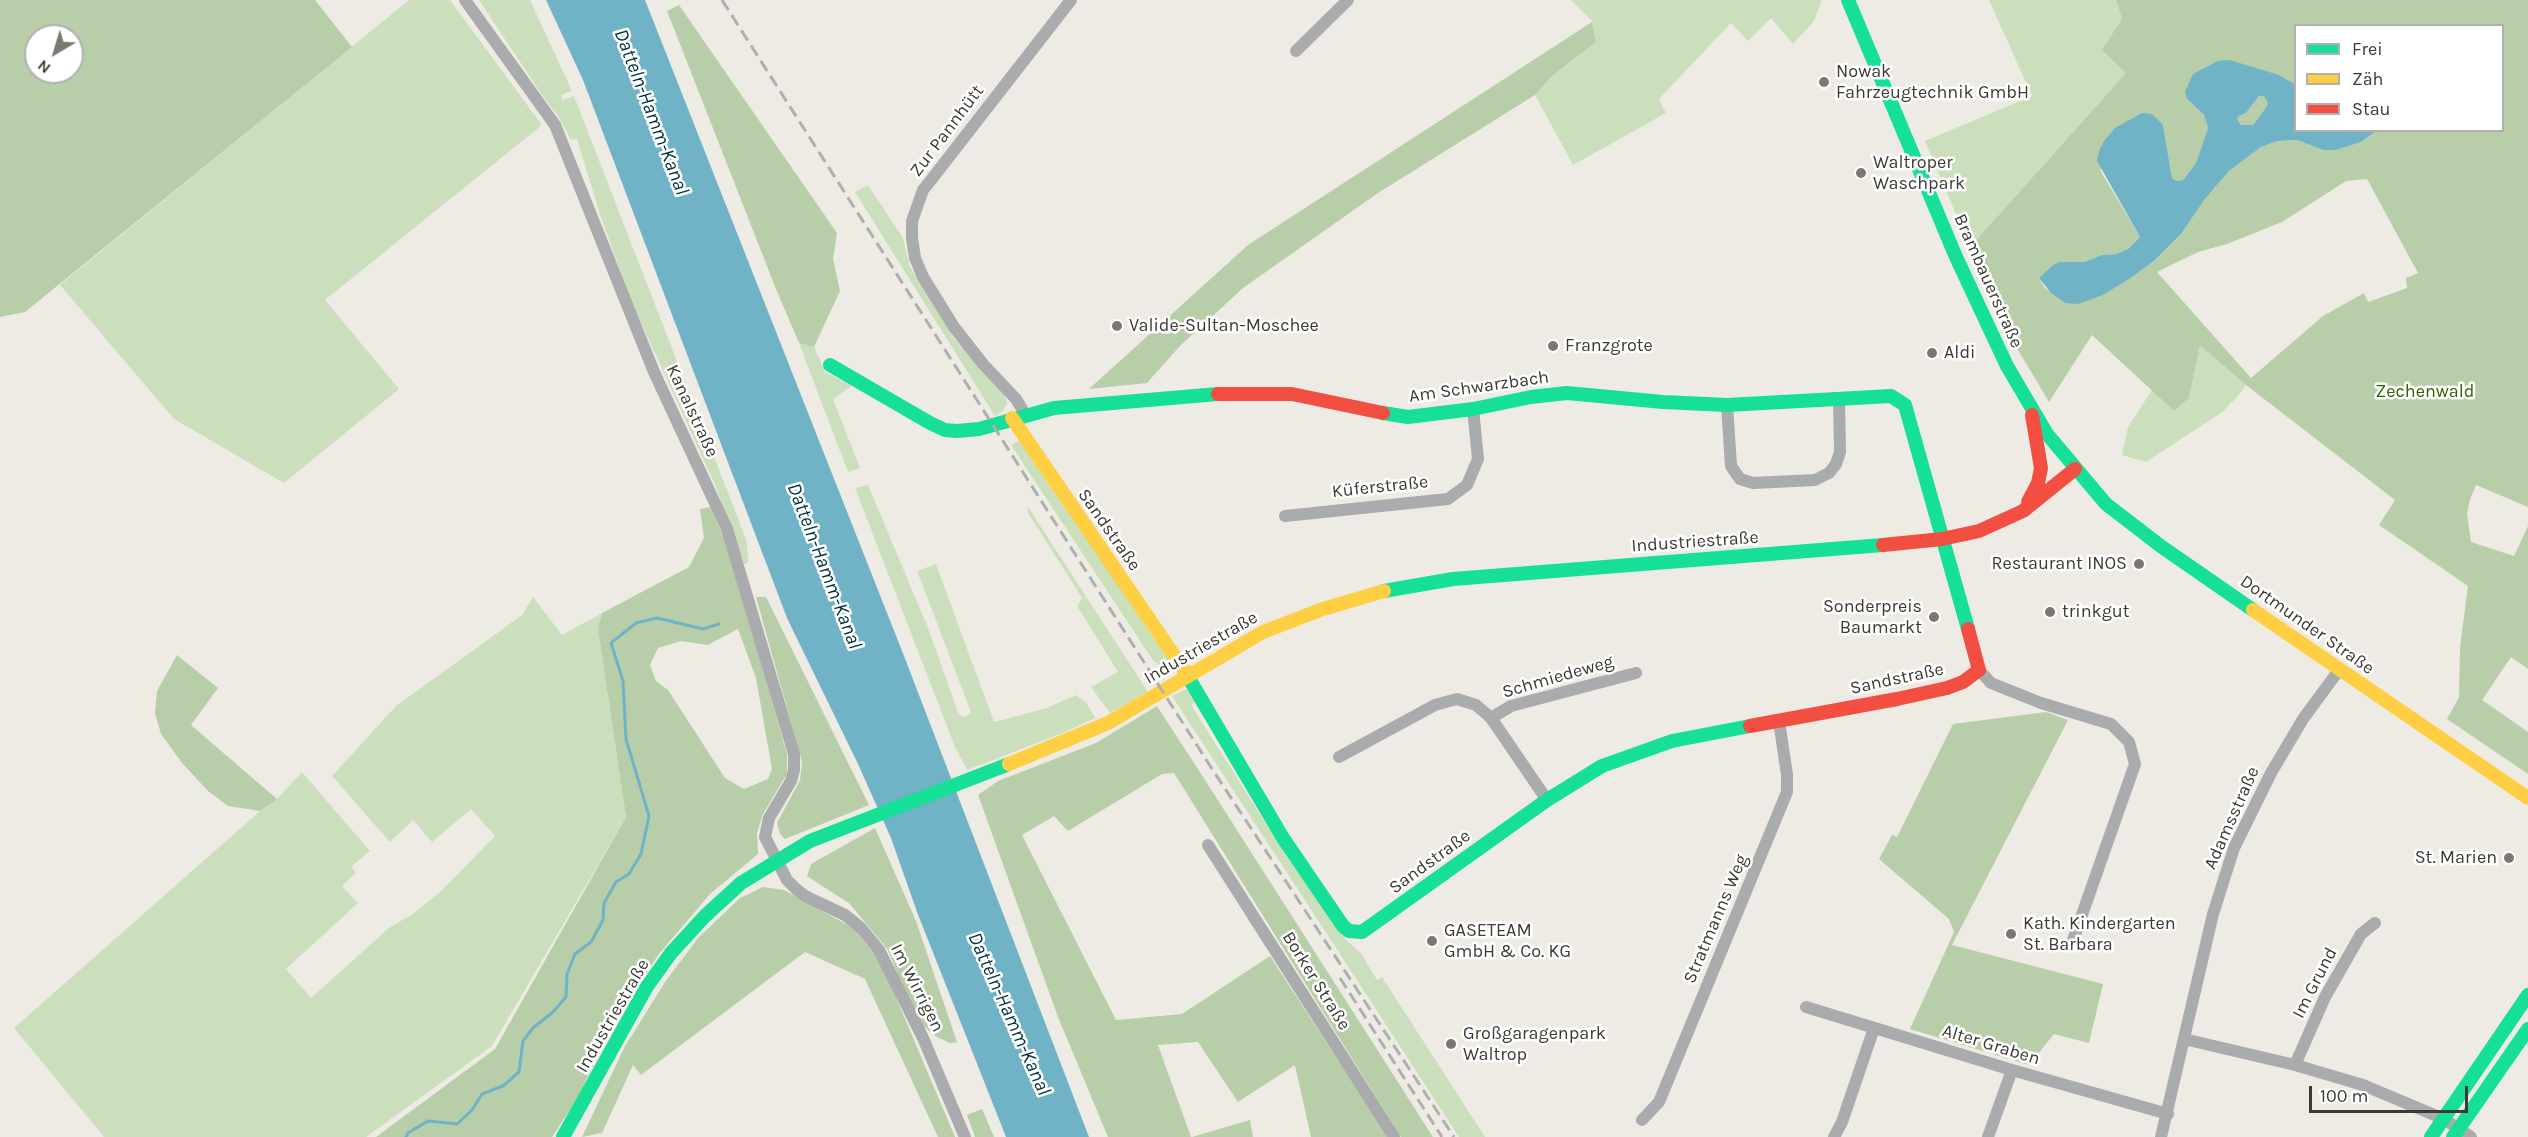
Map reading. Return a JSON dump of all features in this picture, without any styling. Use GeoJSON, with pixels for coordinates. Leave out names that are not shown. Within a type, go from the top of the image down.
{"type":"FeatureCollection","features":[{"type":"Feature","properties":{"kind":"street","name":"Kanalstraße"},"geometry":{"type":"LineString","coordinates":[[465,0],[555,125],[654,372],[727,529],[794,754],[791,781],[786,792],[774,807],[766,827],[765,837],[776,860]]}},
{"type":"Feature","properties":{"kind":"street","name":"Zur Pannhütt"},"geometry":{"type":"LineString","coordinates":[[1019,416],[1016,399],[983,364],[954,327],[923,277],[915,258],[912,221],[923,190],[930,180],[1071,0]]}},
{"type":"Feature","properties":{"kind":"street"},"geometry":{"type":"LineString","coordinates":[[1296,51],[1348,0]]}},
{"type":"Feature","properties":{"kind":"street","name":"Brambauerstraße"},"geometry":{"type":"LineString","coordinates":[[1848,0],[1970,287],[2007,366],[2030,408],[2075,469]]}},
{"type":"Feature","properties":{"kind":"street","name":"Am Schwarzbach"},"geometry":{"type":"LineString","coordinates":[[830,365],[945,430],[979,429],[1054,408],[1211,394],[1292,394],[1360,410],[1407,417],[1473,409],[1531,397],[1567,393],[1727,405],[1875,395],[1892,396],[1902,401],[1942,539]]}},
{"type":"Feature","properties":{"kind":"street"},"geometry":{"type":"LineString","coordinates":[[1727,405],[1731,466],[1740,479],[1753,483],[1815,480],[1832,470],[1840,452],[1839,399]]}},
{"type":"Feature","properties":{"kind":"street","name":"Brambauerstraße"},"geometry":{"type":"LineString","coordinates":[[2023,511],[2038,483],[2041,468],[2030,408]]}},
{"type":"Feature","properties":{"kind":"street","name":"Küferstraße"},"geometry":{"type":"LineString","coordinates":[[1285,516],[1388,503],[1448,499],[1467,485],[1478,459],[1473,409]]}},
{"type":"Feature","properties":{"kind":"street","name":"Sandstraße"},"geometry":{"type":"LineString","coordinates":[[1019,416],[1024,440],[1187,675],[1283,838],[1343,926],[1349,931],[1362,932],[1547,800],[1602,766],[1672,741],[1947,688],[1963,682],[1979,670]]}},
{"type":"Feature","properties":{"kind":"street","name":"Industriestraße"},"geometry":{"type":"LineString","coordinates":[[564,1137],[640,999],[671,953],[719,902],[741,883],[810,841],[1078,737],[1151,698],[1263,632],[1323,609],[1381,591],[1453,579],[1942,539],[1978,531],[2023,511],[2075,469]]}},
{"type":"Feature","properties":{"kind":"street","name":"Dortmunder Straße"},"geometry":{"type":"LineString","coordinates":[[2075,469],[2106,504],[2162,547],[2528,798]]}},
{"type":"Feature","properties":{"kind":"street"},"geometry":{"type":"LineString","coordinates":[[1942,539],[1979,670],[1991,683],[2031,699],[2111,724],[2129,742],[2135,764],[2070,946]]}},
{"type":"Feature","properties":{"kind":"street","name":"Adamsstraße"},"geometry":{"type":"LineString","coordinates":[[2161,1137],[2210,926],[2234,848],[2271,773],[2303,719],[2339,669]]}},
{"type":"Feature","properties":{"kind":"street","name":"Schmiedeweg"},"geometry":{"type":"LineString","coordinates":[[1491,718],[1511,706],[1636,673]]}},
{"type":"Feature","properties":{"kind":"street","name":"Schmiedeweg"},"geometry":{"type":"LineString","coordinates":[[1339,757],[1435,705],[1457,699],[1476,705],[1491,718],[1547,800]]}},
{"type":"Feature","properties":{"kind":"street","name":"Stratmanns Weg"},"geometry":{"type":"LineString","coordinates":[[1642,1120],[1659,1102],[1787,792],[1779,721]]}},
{"type":"Feature","properties":{"kind":"street","name":"Borker Straße"},"geometry":{"type":"LineString","coordinates":[[1208,845],[1394,1137]]}},
{"type":"Feature","properties":{"kind":"street","name":"Im Wirrigen"},"geometry":{"type":"LineString","coordinates":[[776,860],[787,880],[796,889],[845,915],[861,928],[879,950],[923,1038],[965,1137]]}},
{"type":"Feature","properties":{"kind":"street","name":"Im Grund"},"geometry":{"type":"LineString","coordinates":[[2295,1065],[2325,997],[2361,934],[2375,923]]}},
{"type":"Feature","properties":{"kind":"street"},"geometry":{"type":"LineString","coordinates":[[2431,1137],[2528,995]]}},
{"type":"Feature","properties":{"kind":"street","name":"Alter Graben"},"geometry":{"type":"LineString","coordinates":[[1806,1007],[2012,1070],[2168,1114]]}},
{"type":"Feature","properties":{"kind":"street"},"geometry":{"type":"LineString","coordinates":[[1834,1137],[1842,1122],[1874,1028]]}},
{"type":"Feature","properties":{"kind":"street"},"geometry":{"type":"LineString","coordinates":[[2456,1133],[2528,1029]]}},
{"type":"Feature","properties":{"kind":"street"},"geometry":{"type":"LineString","coordinates":[[2184,1040],[2295,1065],[2363,1085],[2444,1119],[2456,1133],[2471,1137]]}},
{"type":"Feature","properties":{"kind":"street"},"geometry":{"type":"LineString","coordinates":[[1988,1137],[2012,1070]]}},
{"type":"Feature","properties":{"kind":"green space"},"geometry":{"type":"Polygon","coordinates":[[[0,0],[315,0],[352,47],[25,312],[0,317],[0,0]]]}},
{"type":"Feature","properties":{"kind":"green space"},"geometry":{"type":"Polygon","coordinates":[[[409,0],[450,0],[542,125],[325,300],[399,389],[284,483],[174,419],[60,285],[409,0]]]}},
{"type":"Feature","properties":{"kind":"green space"},"geometry":{"type":"Polygon","coordinates":[[[479,0],[530,0],[572,91],[561,95],[562,100],[574,96],[746,539],[748,562],[744,564],[716,487],[629,296],[577,139],[571,140],[559,118],[479,0]]]}},
{"type":"Feature","properties":{"kind":"green space"},"geometry":{"type":"Polygon","coordinates":[[[1571,0],[1822,0],[1814,21],[1793,44],[1771,18],[1748,41],[1731,23],[1659,99],[1666,113],[1573,165],[1535,95],[1552,76],[1596,42],[1592,21],[1571,0]]]}},
{"type":"Feature","properties":{"kind":"green space"},"geometry":{"type":"Polygon","coordinates":[[[1989,0],[2116,0],[2122,19],[2126,73],[1970,247],[1925,141],[2032,96],[1989,0]]]}},
{"type":"Feature","properties":{"kind":"green space","name":"Zechenwald"},"geometry":{"type":"Polygon","coordinates":[[[2116,0],[2528,0],[2528,507],[2476,485],[2467,514],[2471,542],[2514,556],[2528,526],[2528,669],[2511,657],[2482,700],[2528,732],[2528,774],[2447,719],[2459,697],[2460,647],[2468,586],[2379,525],[2395,500],[2246,385],[2200,345],[2189,398],[2174,411],[2092,335],[2049,402],[2005,328],[1970,247],[2126,73],[2102,50],[2122,19],[2116,0]],[[2294,24],[2294,83],[2279,75],[2187,99],[2204,115],[2208,128],[2196,163],[2183,180],[2177,181],[2172,178],[2163,125],[2100,170],[2140,237],[2128,249],[2084,262],[2059,262],[2039,278],[2045,288],[2065,303],[2103,295],[2155,260],[2181,234],[2205,199],[2229,171],[2261,147],[2278,141],[2297,140],[2323,150],[2361,142],[2375,132],[2504,132],[2504,24],[2294,24]],[[2367,179],[2346,181],[2282,222],[2227,244],[2198,252],[2157,272],[2251,378],[2323,316],[2364,293],[2368,302],[2407,288],[2406,278],[2418,273],[2367,179]]]}},
{"type":"Feature","properties":{"kind":"green space"},"geometry":{"type":"Polygon","coordinates":[[[679,5],[837,233],[833,259],[840,291],[814,347],[799,343],[776,289],[667,11],[679,5]]]}},
{"type":"Feature","properties":{"kind":"green space"},"geometry":{"type":"Polygon","coordinates":[[[1592,22],[1596,42],[1552,76],[1535,95],[1378,193],[1243,288],[1180,346],[1147,383],[1089,389],[1248,245],[1592,22]]]}},
{"type":"Feature","properties":{"kind":"green space"},"geometry":{"type":"Polygon","coordinates":[[[2259,96],[2264,96],[2268,104],[2253,125],[2241,125],[2237,119],[2246,113],[2259,96]]]}},
{"type":"Feature","properties":{"kind":"green space"},"geometry":{"type":"Polygon","coordinates":[[[868,185],[903,238],[910,267],[954,338],[1004,394],[1007,403],[1003,411],[995,416],[855,192],[868,185]]]}},
{"type":"Feature","properties":{"kind":"green space"},"geometry":{"type":"Polygon","coordinates":[[[799,343],[814,347],[825,372],[852,386],[833,399],[860,468],[848,472],[799,343]]]}},
{"type":"Feature","properties":{"kind":"green space"},"geometry":{"type":"Polygon","coordinates":[[[2200,344],[2246,385],[2239,395],[2221,413],[2146,462],[2122,455],[2128,427],[2152,390],[2174,411],[2189,398],[2200,344]]]}},
{"type":"Feature","properties":{"kind":"green space"},"geometry":{"type":"Polygon","coordinates":[[[1020,440],[1168,655],[1174,672],[1154,662],[1011,445],[1020,440]]]}},
{"type":"Feature","properties":{"kind":"green space"},"geometry":{"type":"Polygon","coordinates":[[[868,485],[928,628],[959,715],[966,717],[971,712],[917,571],[936,564],[994,722],[1047,708],[1076,695],[1086,702],[1095,718],[1063,733],[967,770],[955,747],[855,488],[868,485]]]}},
{"type":"Feature","properties":{"kind":"green space"},"geometry":{"type":"Polygon","coordinates":[[[710,507],[726,542],[787,754],[787,774],[763,814],[757,833],[758,854],[710,894],[659,954],[622,1008],[574,1104],[552,1137],[376,1137],[495,1049],[626,817],[598,629],[602,613],[689,567],[704,538],[700,509],[710,507]],[[738,629],[708,645],[681,641],[658,648],[650,665],[656,681],[668,690],[725,778],[744,789],[768,779],[772,769],[756,678],[738,629]]]}},
{"type":"Feature","properties":{"kind":"green space"},"geometry":{"type":"Polygon","coordinates":[[[1028,507],[1148,692],[1110,713],[1091,687],[1118,672],[1077,606],[1082,598],[1028,513],[1028,507]]]}},
{"type":"Feature","properties":{"kind":"green space"},"geometry":{"type":"Polygon","coordinates":[[[533,597],[562,635],[602,613],[598,629],[626,817],[492,1046],[366,1137],[104,1137],[14,1028],[260,811],[277,799],[302,772],[370,851],[351,867],[356,873],[342,886],[358,903],[286,969],[311,998],[390,927],[413,914],[441,891],[495,836],[471,809],[432,842],[413,820],[390,842],[332,776],[396,706],[522,615],[533,597]]]}},
{"type":"Feature","properties":{"kind":"green space"},"geometry":{"type":"Polygon","coordinates":[[[756,597],[766,597],[869,805],[785,839],[780,834],[777,823],[800,780],[802,762],[756,597]]]}},
{"type":"Feature","properties":{"kind":"green space"},"geometry":{"type":"Polygon","coordinates":[[[177,655],[218,688],[191,725],[277,799],[260,811],[228,806],[208,791],[182,763],[161,734],[155,713],[157,691],[177,655]]]}},
{"type":"Feature","properties":{"kind":"green space"},"geometry":{"type":"Polygon","coordinates":[[[1186,689],[1196,701],[1191,705],[1285,854],[1345,939],[1361,953],[1377,980],[1382,977],[1485,1137],[1459,1137],[1172,696],[1186,689]]]}},
{"type":"Feature","properties":{"kind":"green space"},"geometry":{"type":"Polygon","coordinates":[[[1157,706],[1433,1137],[1401,1137],[1174,773],[1162,774],[1068,831],[1054,816],[1022,835],[1116,1020],[1182,1014],[1270,956],[1388,1137],[1311,1137],[1295,1065],[1238,1102],[1198,1042],[1158,1045],[1191,1137],[1108,1137],[1058,1017],[978,795],[998,781],[1096,743],[1157,706]]]}},
{"type":"Feature","properties":{"kind":"green space"},"geometry":{"type":"Polygon","coordinates":[[[2046,712],[2068,720],[1952,945],[2103,984],[2089,1043],[2054,1034],[2029,1065],[1910,1029],[1954,932],[1949,919],[1879,859],[1892,835],[1897,837],[1953,724],[2046,712]]]}},
{"type":"Feature","properties":{"kind":"green space"},"geometry":{"type":"Polygon","coordinates":[[[875,828],[916,921],[957,1042],[950,1043],[937,1037],[916,1020],[888,950],[850,904],[807,876],[811,864],[875,828]]]}},
{"type":"Feature","properties":{"kind":"green space"},"geometry":{"type":"Polygon","coordinates":[[[763,887],[784,890],[853,928],[881,962],[955,1137],[938,1137],[865,979],[805,952],[641,1075],[633,1065],[602,1133],[582,1137],[624,1048],[665,982],[698,938],[740,898],[763,887]]]}},
{"type":"Feature","properties":{"kind":"green space"},"geometry":{"type":"Polygon","coordinates":[[[982,1109],[994,1137],[975,1137],[967,1115],[982,1109]]]}},
{"type":"Feature","properties":{"kind":"green space"},"geometry":{"type":"Polygon","coordinates":[[[1250,1120],[1253,1137],[1192,1137],[1250,1120]]]}},
{"type":"Feature","properties":{"kind":"water","name":"Datteln-Hamm-Kanal"},"geometry":{"type":"Polygon","coordinates":[[[546,0],[645,0],[904,656],[1089,1137],[1006,1137],[917,912],[891,838],[787,618],[583,80],[546,0]]]}},
{"type":"Feature","properties":{"kind":"water"},"geometry":{"type":"Polygon","coordinates":[[[2230,60],[2279,75],[2294,83],[2294,132],[2375,132],[2361,142],[2335,150],[2323,150],[2297,140],[2278,141],[2261,147],[2229,171],[2205,199],[2181,234],[2155,260],[2103,295],[2078,304],[2065,303],[2051,293],[2039,278],[2052,266],[2059,262],[2084,262],[2102,255],[2116,254],[2128,249],[2140,237],[2097,161],[2104,141],[2115,128],[2142,113],[2152,114],[2163,125],[2172,178],[2177,181],[2183,180],[2196,163],[2208,128],[2204,115],[2187,99],[2185,92],[2193,74],[2218,61],[2230,60]],[[2259,96],[2246,113],[2237,119],[2241,125],[2253,125],[2268,104],[2264,96],[2259,96]]]}},
{"type":"Feature","properties":{"kind":"waterway"},"geometry":{"type":"LineString","coordinates":[[406,1137],[408,1133],[428,1121],[457,1124],[472,1110],[482,1094],[503,1086],[519,1072],[523,1041],[533,1028],[553,1012],[566,997],[567,974],[575,954],[591,942],[603,920],[604,903],[616,882],[629,874],[641,854],[649,816],[626,739],[623,681],[611,643],[636,623],[657,618],[703,629],[719,624]]}},
{"type":"Feature","properties":{"kind":"railway"},"geometry":{"type":"LineString","coordinates":[[722,0],[1214,772],[1454,1137]]}},
{"type":"Feature","properties":{"kind":"railway"},"geometry":{"type":"LineString","coordinates":[[1340,978],[1442,1137]]}},
{"type":"Feature","properties":{"kind":"traffic: fast"},"geometry":{"type":"LineString","coordinates":[[1848,0],[1956,257],[2007,366],[2047,434],[2106,504],[2162,547],[2253,610]]}},
{"type":"Feature","properties":{"kind":"traffic: fast"},"geometry":{"type":"LineString","coordinates":[[830,365],[930,423],[945,430],[957,431],[979,429],[1054,408],[1218,394]]}},
{"type":"Feature","properties":{"kind":"traffic: fast"},"geometry":{"type":"LineString","coordinates":[[1383,413],[1408,417],[1567,393],[1727,405],[1891,396],[1905,405],[1968,629]]}},
{"type":"Feature","properties":{"kind":"traffic: fast"},"geometry":{"type":"LineString","coordinates":[[1384,591],[1453,579],[1883,545]]}},
{"type":"Feature","properties":{"kind":"traffic: fast"},"geometry":{"type":"LineString","coordinates":[[1184,670],[1283,838],[1343,926],[1349,931],[1362,932],[1547,800],[1602,766],[1672,741],[1750,726]]}},
{"type":"Feature","properties":{"kind":"traffic: fast"},"geometry":{"type":"LineString","coordinates":[[563,1137],[646,988],[671,953],[705,916],[741,883],[810,841],[1009,764]]}},
{"type":"Feature","properties":{"kind":"traffic: fast"},"geometry":{"type":"LineString","coordinates":[[2431,1137],[2528,995]]}},
{"type":"Feature","properties":{"kind":"traffic: fast"},"geometry":{"type":"LineString","coordinates":[[2453,1137],[2528,1029]]}},
{"type":"Feature","properties":{"kind":"traffic: slow"},"geometry":{"type":"LineString","coordinates":[[1012,418],[1184,670]]}},
{"type":"Feature","properties":{"kind":"traffic: slow"},"geometry":{"type":"LineString","coordinates":[[1009,764],[1108,723],[1263,632],[1323,609],[1384,591]]}},
{"type":"Feature","properties":{"kind":"traffic: slow"},"geometry":{"type":"LineString","coordinates":[[2253,610],[2528,798]]}},
{"type":"Feature","properties":{"kind":"traffic: jam"},"geometry":{"type":"LineString","coordinates":[[1218,394],[1292,394],[1383,413]]}},
{"type":"Feature","properties":{"kind":"traffic: jam"},"geometry":{"type":"LineString","coordinates":[[2028,502],[2038,483],[2041,468],[2032,415]]}},
{"type":"Feature","properties":{"kind":"traffic: jam"},"geometry":{"type":"LineString","coordinates":[[1883,545],[1942,539],[1979,531],[2023,511],[2075,469]]}},
{"type":"Feature","properties":{"kind":"traffic: jam"},"geometry":{"type":"LineString","coordinates":[[1750,726],[1897,699],[1947,688],[1963,682],[1979,670],[1968,629]]}},
{"type":"Feature","properties":{"kind":"place","name":"Nowak Fahrzeugtechnik GmbH"},"geometry":{"type":"Point","coordinates":[1824,82]}},
{"type":"Feature","properties":{"kind":"place","name":"Waltroper Waschpark"},"geometry":{"type":"Point","coordinates":[1861,173]}},
{"type":"Feature","properties":{"kind":"place","name":"Valide-Sultan-Moschee"},"geometry":{"type":"Point","coordinates":[1117,326]}},
{"type":"Feature","properties":{"kind":"place","name":"Franzgrote"},"geometry":{"type":"Point","coordinates":[1553,346]}},
{"type":"Feature","properties":{"kind":"place","name":"Aldi"},"geometry":{"type":"Point","coordinates":[1932,353]}},
{"type":"Feature","properties":{"kind":"place","name":"Restaurant INOS"},"geometry":{"type":"Point","coordinates":[2139,564]}},
{"type":"Feature","properties":{"kind":"place","name":"trinkgut"},"geometry":{"type":"Point","coordinates":[2050,612]}},
{"type":"Feature","properties":{"kind":"place","name":"Sonderpreis Baumarkt"},"geometry":{"type":"Point","coordinates":[1934,617]}},
{"type":"Feature","properties":{"kind":"place","name":"St. Marien"},"geometry":{"type":"Point","coordinates":[2509,858]}},
{"type":"Feature","properties":{"kind":"place","name":"Kath. Kindergarten St. Barbara"},"geometry":{"type":"Point","coordinates":[2011,934]}},
{"type":"Feature","properties":{"kind":"place","name":"GASETEAM GmbH & Co. KG"},"geometry":{"type":"Point","coordinates":[1432,941]}},
{"type":"Feature","properties":{"kind":"place","name":"Großgaragenpark Waltrop"},"geometry":{"type":"Point","coordinates":[1451,1044]}}]}
